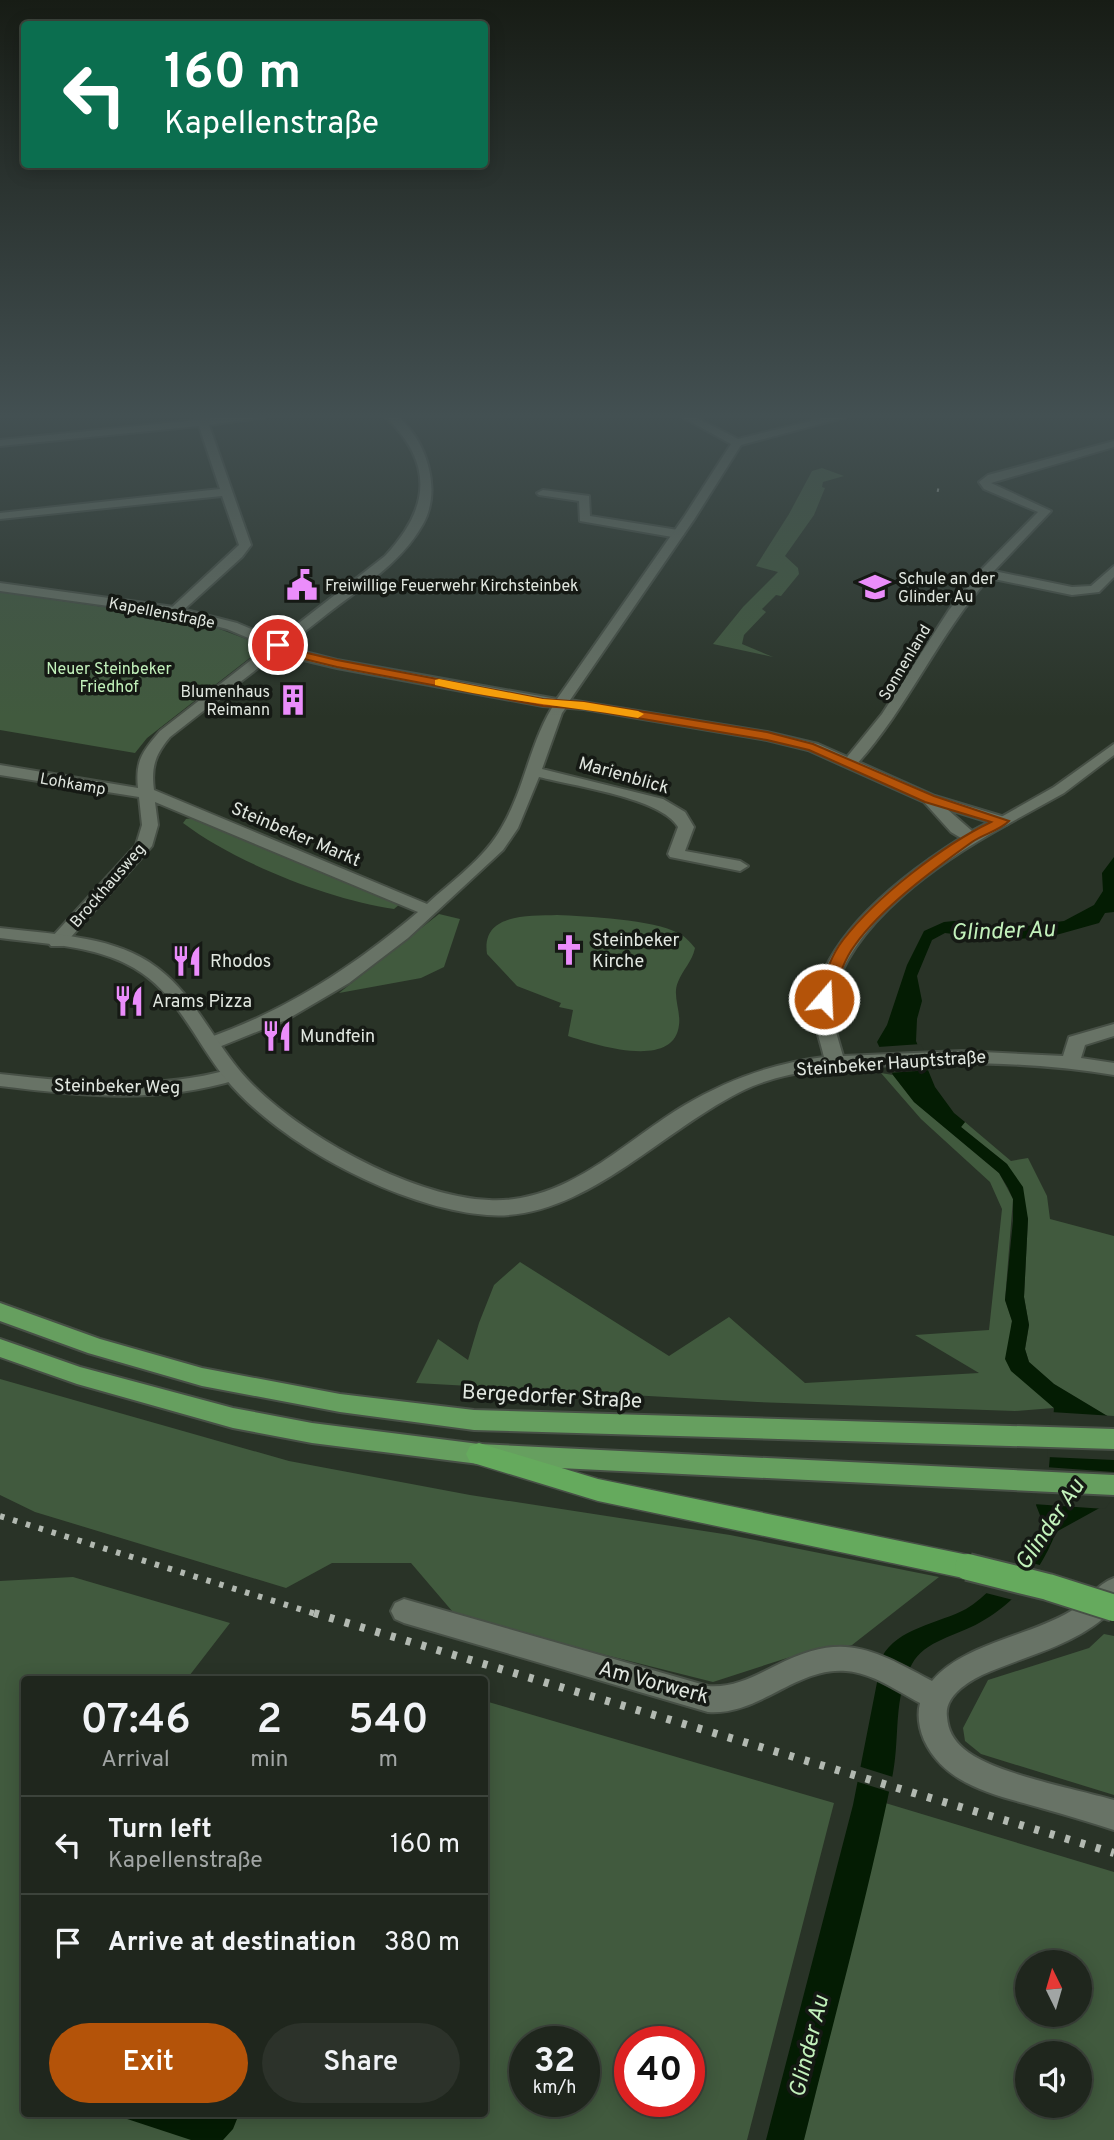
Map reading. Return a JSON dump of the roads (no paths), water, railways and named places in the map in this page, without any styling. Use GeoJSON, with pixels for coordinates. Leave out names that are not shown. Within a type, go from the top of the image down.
{"type":"FeatureCollection","features":[{"type":"Feature","properties":{"kind":"highway","name":"Bergedorfer Straße"},"geometry":{"type":"LineString","coordinates":[[0,1312],[96,1347],[202,1377],[340,1403],[461,1419],[1114,1439]]}},
{"type":"Feature","properties":{"kind":"highway"},"geometry":{"type":"LineString","coordinates":[[0,1348],[77,1374],[233,1418],[312,1433],[479,1454],[1114,1485]]}},
{"type":"Feature","properties":{"kind":"highway"},"geometry":{"type":"LineString","coordinates":[[479,1454],[598,1490],[968,1567],[1048,1587],[1114,1608]]}},
{"type":"Feature","properties":{"kind":"street"},"geometry":{"type":"LineString","coordinates":[[174,611],[245,545],[234,517]]}},
{"type":"Feature","properties":{"kind":"street","name":"Brockhausweg"},"geometry":{"type":"LineString","coordinates":[[57,942],[144,846],[150,825],[144,770],[150,752],[165,734],[388,559],[403,544],[420,517]]}},
{"type":"Feature","properties":{"kind":"street"},"geometry":{"type":"LineString","coordinates":[[584,517],[584,519],[678,534]]}},
{"type":"Feature","properties":{"kind":"street"},"geometry":{"type":"LineString","coordinates":[[212,1043],[236,1036],[338,981],[384,950],[431,910],[502,840],[515,817],[555,713],[567,691],[689,517]]}},
{"type":"Feature","properties":{"kind":"street","name":"Sonnenland"},"geometry":{"type":"LineString","coordinates":[[851,762],[872,741],[942,627],[985,573],[1039,517]]}},
{"type":"Feature","properties":{"kind":"street"},"geometry":{"type":"LineString","coordinates":[[985,573],[1072,591],[1095,589],[1114,570]]}},
{"type":"Feature","properties":{"kind":"street","name":"Kapellenstraße"},"geometry":{"type":"LineString","coordinates":[[0,587],[174,611],[232,626],[300,654],[337,664],[767,736],[813,747],[930,799],[1002,821]]}},
{"type":"Feature","properties":{"kind":"street"},"geometry":{"type":"LineString","coordinates":[[835,1063],[824,1000],[828,983],[849,942],[905,887],[970,837],[1059,790],[1114,748]]}},
{"type":"Feature","properties":{"kind":"street","name":"Lohkamp"},"geometry":{"type":"LineString","coordinates":[[0,771],[132,793],[145,792]]}},
{"type":"Feature","properties":{"kind":"street","name":"Marienblick"},"geometry":{"type":"LineString","coordinates":[[532,771],[658,803],[679,815],[686,827],[676,854],[740,866]]}},
{"type":"Feature","properties":{"kind":"street","name":"Steinbeker Markt"},"geometry":{"type":"LineString","coordinates":[[145,792],[415,906],[431,910]]}},
{"type":"Feature","properties":{"kind":"street","name":"Kapellenstraße"},"geometry":{"type":"LineString","coordinates":[[930,799],[957,829],[970,837]]}},
{"type":"Feature","properties":{"kind":"street","name":"Steinbeker Hauptstraße"},"geometry":{"type":"LineString","coordinates":[[0,933],[99,949],[139,964],[172,990],[232,1074],[279,1119],[314,1143],[360,1168],[459,1204],[509,1208],[537,1203],[575,1189],[686,1114],[753,1079],[809,1065],[1000,1055],[1070,1061],[1114,1069]]}},
{"type":"Feature","properties":{"kind":"street"},"geometry":{"type":"LineString","coordinates":[[1070,1061],[1076,1041],[1114,1030]]}},
{"type":"Feature","properties":{"kind":"street","name":"Steinbeker Weg"},"geometry":{"type":"LineString","coordinates":[[0,1080],[66,1088],[134,1089],[186,1087],[213,1082],[232,1074]]}},
{"type":"Feature","properties":{"kind":"street"},"geometry":{"type":"LineString","coordinates":[[1114,1590],[1104,1603],[1043,1640],[968,1668],[944,1687],[932,1709],[935,1732],[946,1753],[977,1775],[1114,1815]]}},
{"type":"Feature","properties":{"kind":"street","name":"Am Vorwerk"},"geometry":{"type":"LineString","coordinates":[[404,1611],[678,1692],[712,1699],[749,1692],[821,1660],[845,1658],[875,1667],[936,1698]]}},
{"type":"Feature","properties":{"kind":"water","name":"Glinder Au"},"geometry":{"type":"Polygon","coordinates":[[[1114,857],[1114,912],[1105,913],[1099,923],[1049,937],[1002,940],[945,933],[932,940],[917,976],[922,1001],[917,1019],[916,1041],[935,1087],[954,1113],[965,1122],[961,1127],[1007,1164],[1023,1187],[1028,1219],[1024,1297],[1029,1325],[1025,1349],[1029,1362],[1054,1384],[1114,1420],[1114,1491],[1105,1505],[1056,1532],[1034,1573],[1004,1606],[979,1623],[933,1644],[917,1656],[912,1664],[899,1703],[895,1759],[883,1819],[804,2140],[766,2140],[853,1805],[882,1657],[889,1647],[908,1633],[956,1614],[977,1601],[997,1583],[1043,1530],[1036,1505],[1049,1467],[1054,1408],[1011,1371],[1005,1359],[1012,1321],[1005,1300],[1013,1199],[999,1173],[914,1102],[893,1075],[877,1042],[887,1025],[907,965],[924,931],[944,922],[954,921],[1003,929],[1064,921],[1094,905],[1103,891],[1102,873],[1114,857]]]}},
{"type":"Feature","properties":{"kind":"water"},"geometry":{"type":"Polygon","coordinates":[[[121,2117],[238,2117],[233,2129],[223,2140],[191,2140],[121,2117]]]}},
{"type":"Feature","properties":{"kind":"railway"},"geometry":{"type":"LineString","coordinates":[[0,1516],[319,1615]]}},
{"type":"Feature","properties":{"kind":"railway"},"geometry":{"type":"LineString","coordinates":[[314,1613],[1114,1853]]}},
{"type":"Feature","properties":{"kind":"place","name":"Freiwillige Feuerwehr Kirchsteinbek"},"geometry":{"type":"Point","coordinates":[302,585]}},
{"type":"Feature","properties":{"kind":"place","name":"Schule an der Glinder Au"},"geometry":{"type":"Point","coordinates":[875,587]}},
{"type":"Feature","properties":{"kind":"place","name":"Blumenhaus Reimann"},"geometry":{"type":"Point","coordinates":[293,700]}},
{"type":"Feature","properties":{"kind":"place","name":"Steinbeker Kirche"},"geometry":{"type":"Point","coordinates":[569,950]}},
{"type":"Feature","properties":{"kind":"place","name":"Rhodos"},"geometry":{"type":"Point","coordinates":[187,961]}},
{"type":"Feature","properties":{"kind":"place","name":"Arams Pizza"},"geometry":{"type":"Point","coordinates":[129,1001]}},
{"type":"Feature","properties":{"kind":"place","name":"Mundfein"},"geometry":{"type":"Point","coordinates":[277,1036]}},
{"type":"Feature","properties":{"kind":"park label","name":"Neuer Steinbeker Friedhof"},"geometry":{"type":"Point","coordinates":[109,677]}}]}
